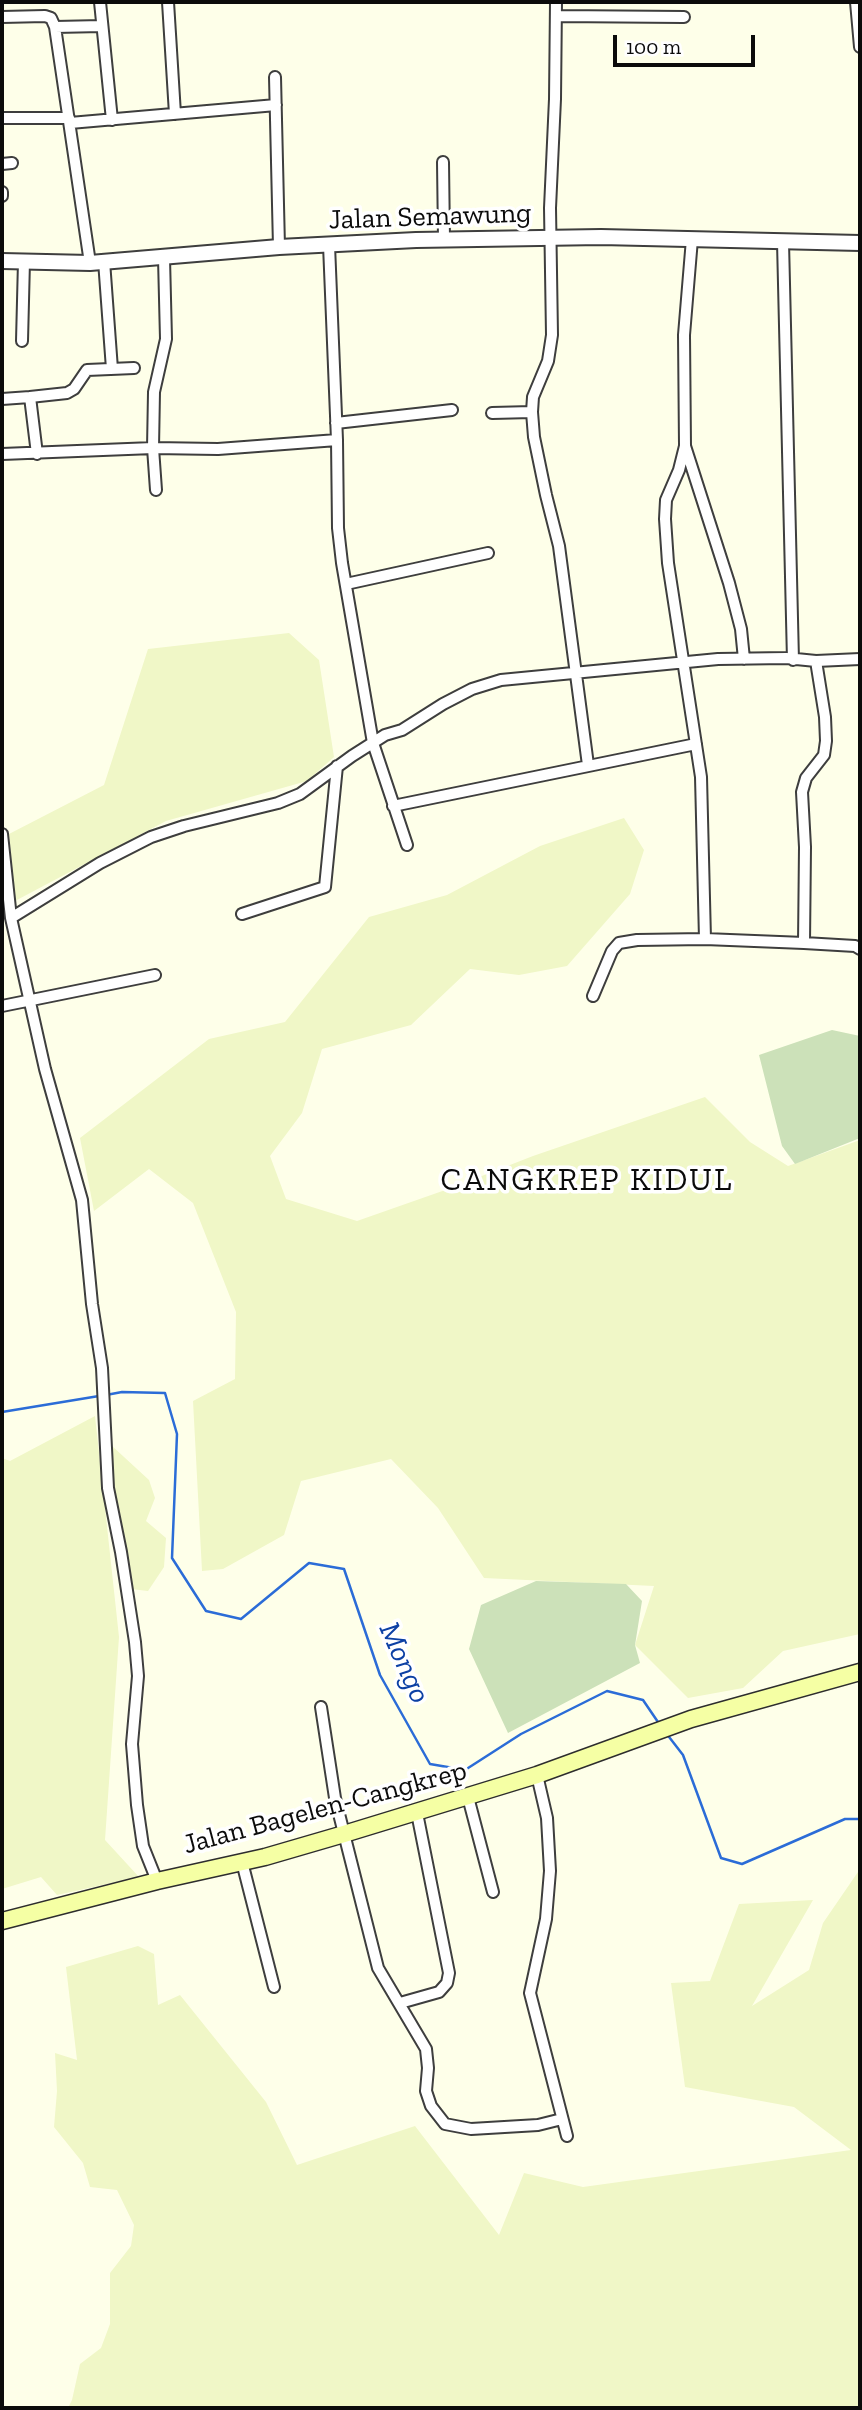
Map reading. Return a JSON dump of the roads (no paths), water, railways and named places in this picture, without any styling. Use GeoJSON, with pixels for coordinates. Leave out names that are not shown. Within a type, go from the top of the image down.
{"type":"FeatureCollection","features":[{"type":"Feature","properties":{"kind":"main road","name":"Jalan Bagelen-Cangkrep"},"geometry":{"type":"LineString","coordinates":[[2,1921],[242,1862],[417,1813],[537,1775],[691,1718],[860,1672]]}},
{"type":"Feature","properties":{"kind":"street"},"geometry":{"type":"LineString","coordinates":[[100,2],[112,120]]}},
{"type":"Feature","properties":{"kind":"street"},"geometry":{"type":"LineString","coordinates":[[167,2],[175,114]]}},
{"type":"Feature","properties":{"kind":"street"},"geometry":{"type":"LineString","coordinates":[[556,2],[550,208],[552,343],[548,361],[533,397],[532,412],[545,495],[559,546],[588,765]]}},
{"type":"Feature","properties":{"kind":"street"},"geometry":{"type":"LineString","coordinates":[[856,2],[860,47]]}},
{"type":"Feature","properties":{"kind":"street"},"geometry":{"type":"LineString","coordinates":[[2,17],[45,16],[51,18],[55,27],[69,121],[97,262],[112,369]]}},
{"type":"Feature","properties":{"kind":"street"},"geometry":{"type":"LineString","coordinates":[[556,16],[684,17]]}},
{"type":"Feature","properties":{"kind":"street"},"geometry":{"type":"LineString","coordinates":[[55,27],[102,26]]}},
{"type":"Feature","properties":{"kind":"street"},"geometry":{"type":"LineString","coordinates":[[275,76],[279,247]]}},
{"type":"Feature","properties":{"kind":"street"},"geometry":{"type":"LineString","coordinates":[[2,118],[112,120],[276,105]]}},
{"type":"Feature","properties":{"kind":"street"},"geometry":{"type":"LineString","coordinates":[[443,162],[444,239]]}},
{"type":"Feature","properties":{"kind":"street","name":"Jalan Semawung"},"geometry":{"type":"LineString","coordinates":[[2,261],[97,262],[279,247],[444,239],[692,239],[860,243]]}},
{"type":"Feature","properties":{"kind":"street"},"geometry":{"type":"LineString","coordinates":[[692,239],[684,335],[685,446],[679,470],[666,500],[665,519],[668,564],[701,777],[705,939]]}},
{"type":"Feature","properties":{"kind":"street"},"geometry":{"type":"LineString","coordinates":[[783,242],[793,660]]}},
{"type":"Feature","properties":{"kind":"street"},"geometry":{"type":"LineString","coordinates":[[328,245],[337,440],[338,528],[373,743],[407,845]]}},
{"type":"Feature","properties":{"kind":"street"},"geometry":{"type":"LineString","coordinates":[[156,490],[153,448],[154,392],[166,339],[164,258]]}},
{"type":"Feature","properties":{"kind":"street"},"geometry":{"type":"LineString","coordinates":[[22,341],[24,261]]}},
{"type":"Feature","properties":{"kind":"street"},"geometry":{"type":"LineString","coordinates":[[2,399],[67,393],[74,389],[87,370],[134,368]]}},
{"type":"Feature","properties":{"kind":"street"},"geometry":{"type":"LineString","coordinates":[[30,397],[37,454]]}},
{"type":"Feature","properties":{"kind":"street"},"geometry":{"type":"LineString","coordinates":[[336,423],[452,410]]}},
{"type":"Feature","properties":{"kind":"street"},"geometry":{"type":"LineString","coordinates":[[492,413],[532,412]]}},
{"type":"Feature","properties":{"kind":"street"},"geometry":{"type":"LineString","coordinates":[[2,454],[153,448],[218,449],[337,440]]}},
{"type":"Feature","properties":{"kind":"street"},"geometry":{"type":"LineString","coordinates":[[685,446],[729,583],[741,629],[744,659]]}},
{"type":"Feature","properties":{"kind":"street"},"geometry":{"type":"LineString","coordinates":[[346,584],[488,553]]}},
{"type":"Feature","properties":{"kind":"street"},"geometry":{"type":"LineString","coordinates":[[11,918],[100,863],[152,837],[288,800],[385,736],[402,730],[472,689],[501,680],[684,662],[786,657],[817,661],[860,659]]}},
{"type":"Feature","properties":{"kind":"street"},"geometry":{"type":"LineString","coordinates":[[804,943],[805,847],[802,792],[806,778],[824,755],[826,741],[817,661]]}},
{"type":"Feature","properties":{"kind":"street"},"geometry":{"type":"LineString","coordinates":[[393,806],[695,744]]}},
{"type":"Feature","properties":{"kind":"street"},"geometry":{"type":"LineString","coordinates":[[242,914],[325,887],[337,766]]}},
{"type":"Feature","properties":{"kind":"street"},"geometry":{"type":"LineString","coordinates":[[2,834],[11,918],[45,1069],[82,1200],[92,1304],[102,1368],[108,1488],[127,1584],[137,1664],[132,1744],[137,1805],[143,1846],[157,1881]]}},
{"type":"Feature","properties":{"kind":"street"},"geometry":{"type":"LineString","coordinates":[[593,996],[612,951],[619,943],[637,940],[705,939],[855,946],[860,949]]}},
{"type":"Feature","properties":{"kind":"street"},"geometry":{"type":"LineString","coordinates":[[2,1006],[155,975]]}},
{"type":"Feature","properties":{"kind":"street"},"geometry":{"type":"LineString","coordinates":[[321,1707],[335,1798],[378,1968],[426,2049],[428,2098],[440,2119],[445,2124],[479,2130],[562,2119]]}},
{"type":"Feature","properties":{"kind":"street"},"geometry":{"type":"LineString","coordinates":[[537,1775],[547,1818],[550,1871],[546,1919],[530,1993],[567,2136]]}},
{"type":"Feature","properties":{"kind":"street"},"geometry":{"type":"LineString","coordinates":[[468,1797],[493,1892]]}},
{"type":"Feature","properties":{"kind":"street"},"geometry":{"type":"LineString","coordinates":[[400,2003],[439,1992],[447,1983],[449,1973],[417,1813]]}},
{"type":"Feature","properties":{"kind":"street"},"geometry":{"type":"LineString","coordinates":[[242,1862],[274,1987]]}},
{"type":"Feature","properties":{"kind":"waterway","name":"Mongo"},"geometry":{"type":"LineString","coordinates":[[106,1395],[122,1392],[165,1393],[177,1434],[172,1558],[206,1611],[241,1619],[309,1563],[344,1569],[380,1675],[430,1764],[465,1770],[521,1734],[607,1691],[643,1700],[660,1725]]}},
{"type":"Feature","properties":{"kind":"waterway","name":"Mongo"},"geometry":{"type":"LineString","coordinates":[[2,1412],[99,1396]]}},
{"type":"Feature","properties":{"kind":"waterway","name":"Mongo"},"geometry":{"type":"LineString","coordinates":[[666,1733],[683,1755],[721,1858],[742,1864],[845,1819],[860,1819]]}},
{"type":"Feature","properties":{"kind":"district","name":"CANGKREP KIDUL"},"geometry":{"type":"Point","coordinates":[587,1181]}}]}
